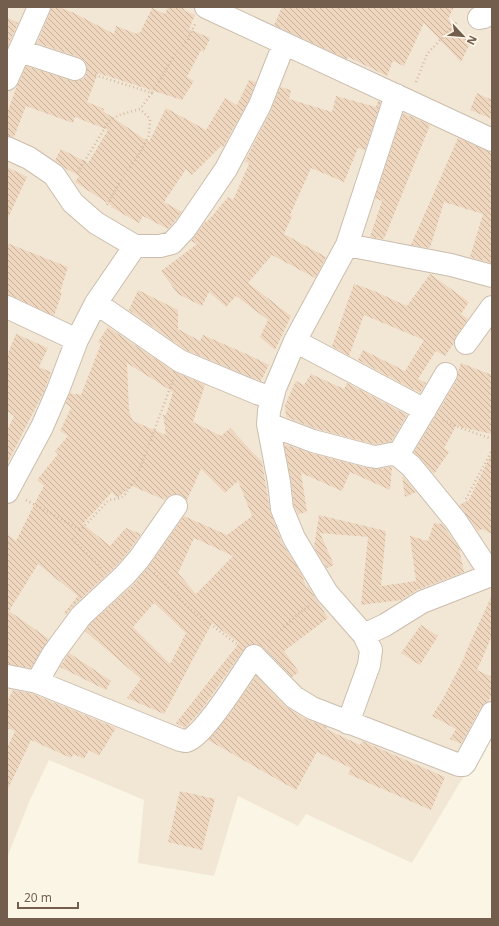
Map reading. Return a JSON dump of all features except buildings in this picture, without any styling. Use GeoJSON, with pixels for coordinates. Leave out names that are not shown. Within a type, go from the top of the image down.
{"type":"FeatureCollection","features":[{"type":"Feature","properties":{"kind":"street"},"geometry":{"type":"LineString","coordinates":[[38,7],[12,64],[75,69]]}},
{"type":"Feature","properties":{"kind":"street"},"geometry":{"type":"LineString","coordinates":[[213,12],[492,140]]}},
{"type":"Feature","properties":{"kind":"street"},"geometry":{"type":"LineString","coordinates":[[7,148],[29,158],[54,175],[73,203],[96,222],[135,246],[160,246],[172,243],[185,229],[226,169],[260,105],[284,44]]}},
{"type":"Feature","properties":{"kind":"street"},"geometry":{"type":"LineString","coordinates":[[348,723],[370,665],[371,650],[364,635],[327,593],[294,538],[282,509],[279,482],[268,424],[275,388],[295,341],[347,245],[402,98]]}},
{"type":"Feature","properties":{"kind":"street"},"geometry":{"type":"LineString","coordinates":[[347,245],[450,265],[492,276]]}},
{"type":"Feature","properties":{"kind":"street"},"geometry":{"type":"LineString","coordinates":[[8,486],[42,427],[77,340],[96,302],[135,246]]}},
{"type":"Feature","properties":{"kind":"street"},"geometry":{"type":"LineString","coordinates":[[96,302],[180,361],[272,398]]}},
{"type":"Feature","properties":{"kind":"street"},"geometry":{"type":"LineString","coordinates":[[7,307],[77,340]]}},
{"type":"Feature","properties":{"kind":"street"},"geometry":{"type":"LineString","coordinates":[[466,343],[492,307]]}},
{"type":"Feature","properties":{"kind":"street"},"geometry":{"type":"LineString","coordinates":[[295,341],[425,410]]}},
{"type":"Feature","properties":{"kind":"street"},"geometry":{"type":"LineString","coordinates":[[398,455],[446,374]]}},
{"type":"Feature","properties":{"kind":"street"},"geometry":{"type":"LineString","coordinates":[[268,424],[313,441],[370,456],[376,457],[391,454],[398,455],[411,466],[427,488],[456,521],[492,576],[422,602],[364,635]]}},
{"type":"Feature","properties":{"kind":"street"},"geometry":{"type":"LineString","coordinates":[[38,682],[53,654],[82,616],[139,559],[176,506]]}},
{"type":"Feature","properties":{"kind":"street"},"geometry":{"type":"LineString","coordinates":[[7,676],[38,682],[180,740],[186,741],[193,737],[220,708],[254,656],[294,696],[312,708],[459,765],[463,765],[465,763],[491,717]]}},
{"type":"Feature","properties":{"kind":"path"},"geometry":{"type":"LineString","coordinates":[[66,191],[109,121],[119,115],[140,109],[152,94],[176,53],[213,12]]}},
{"type":"Feature","properties":{"kind":"path"},"geometry":{"type":"LineString","coordinates":[[402,98],[427,54],[462,16],[468,14],[485,13]]}},
{"type":"Feature","properties":{"kind":"path"},"geometry":{"type":"LineString","coordinates":[[75,69],[152,94]]}},
{"type":"Feature","properties":{"kind":"path"},"geometry":{"type":"LineString","coordinates":[[96,222],[121,180],[141,151],[149,135],[150,120],[140,109]]}},
{"type":"Feature","properties":{"kind":"path"},"geometry":{"type":"LineString","coordinates":[[116,583],[72,539],[109,500],[118,499],[124,496],[137,477],[180,361]]}},
{"type":"Feature","properties":{"kind":"path"},"geometry":{"type":"LineString","coordinates":[[425,410],[455,426],[492,439]]}},
{"type":"Feature","properties":{"kind":"path"},"geometry":{"type":"LineString","coordinates":[[456,521],[475,479],[492,450]]}},
{"type":"Feature","properties":{"kind":"path"},"geometry":{"type":"LineString","coordinates":[[8,486],[81,530]]}},
{"type":"Feature","properties":{"kind":"path"},"geometry":{"type":"LineString","coordinates":[[139,559],[190,609],[254,656],[297,615],[327,593]]}},
{"type":"Feature","properties":{"kind":"shaded area"},"geometry":{"type":"Polygon","coordinates":[[[7,7],[492,7],[492,733],[459,784],[412,863],[306,814],[298,826],[238,796],[214,876],[138,863],[144,800],[49,760],[29,802],[7,858],[7,7]]]}}]}
